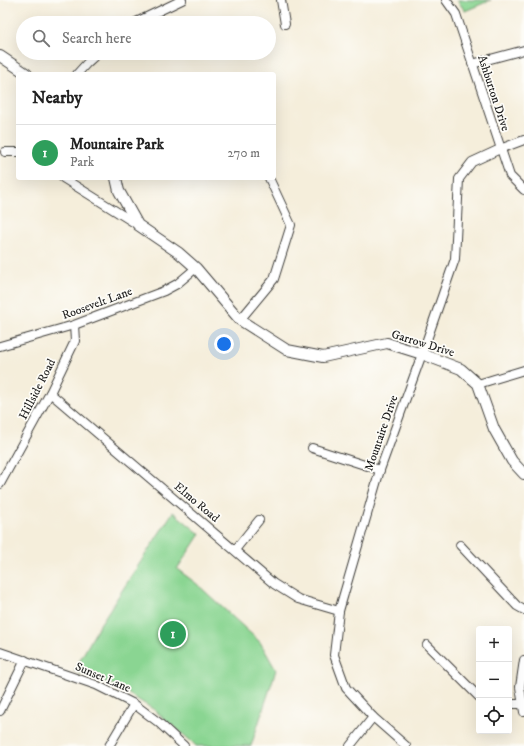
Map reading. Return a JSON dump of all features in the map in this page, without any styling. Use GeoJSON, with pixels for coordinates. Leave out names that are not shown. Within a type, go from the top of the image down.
{"type":"FeatureCollection","features":[{"type":"Feature","properties":{"kind":"street"},"geometry":{"type":"LineString","coordinates":[[149,16],[182,0]]}},
{"type":"Feature","properties":{"kind":"street"},"geometry":{"type":"LineString","coordinates":[[281,0],[285,24]]}},
{"type":"Feature","properties":{"kind":"street","name":"Ashburton Drive"},"geometry":{"type":"LineString","coordinates":[[446,0],[456,14],[510,176],[524,190]]}},
{"type":"Feature","properties":{"kind":"street"},"geometry":{"type":"LineString","coordinates":[[472,64],[524,50]]}},
{"type":"Feature","properties":{"kind":"street"},"geometry":{"type":"LineString","coordinates":[[0,56],[24,72]]}},
{"type":"Feature","properties":{"kind":"street"},"geometry":{"type":"LineString","coordinates":[[79,72],[90,60]]}},
{"type":"Feature","properties":{"kind":"street","name":"Mountaire Drive"},"geometry":{"type":"LineString","coordinates":[[406,746],[373,717],[346,688],[334,655],[339,611],[380,470],[455,258],[459,179],[472,162],[524,140]]}},
{"type":"Feature","properties":{"kind":"street"},"geometry":{"type":"LineString","coordinates":[[5,152],[16,152]]}},
{"type":"Feature","properties":{"kind":"street"},"geometry":{"type":"LineString","coordinates":[[65,180],[138,225]]}},
{"type":"Feature","properties":{"kind":"street","name":"Garrow Drive"},"geometry":{"type":"LineString","coordinates":[[116,180],[119,191],[138,225],[179,252],[196,268],[240,320],[287,350],[323,357],[387,343],[422,354],[461,369],[478,384],[494,429],[512,461],[524,474]]}},
{"type":"Feature","properties":{"kind":"street"},"geometry":{"type":"LineString","coordinates":[[240,320],[274,279],[291,225],[270,180]]}},
{"type":"Feature","properties":{"kind":"street","name":"Roosevelt Lane"},"geometry":{"type":"LineString","coordinates":[[0,346],[74,325],[164,291],[177,284],[196,268]]}},
{"type":"Feature","properties":{"kind":"street","name":"Hillside Road"},"geometry":{"type":"LineString","coordinates":[[0,484],[50,393],[75,341],[74,325]]}},
{"type":"Feature","properties":{"kind":"street"},"geometry":{"type":"LineString","coordinates":[[478,384],[524,370]]}},
{"type":"Feature","properties":{"kind":"street","name":"Elmo Road"},"geometry":{"type":"LineString","coordinates":[[50,393],[274,584],[298,599],[339,611]]}},
{"type":"Feature","properties":{"kind":"street"},"geometry":{"type":"LineString","coordinates":[[312,448],[380,470]]}},
{"type":"Feature","properties":{"kind":"street"},"geometry":{"type":"LineString","coordinates":[[235,550],[259,520]]}},
{"type":"Feature","properties":{"kind":"street"},"geometry":{"type":"LineString","coordinates":[[460,545],[517,606],[524,610]]}},
{"type":"Feature","properties":{"kind":"street"},"geometry":{"type":"LineString","coordinates":[[427,645],[476,694]]}},
{"type":"Feature","properties":{"kind":"street","name":"Sunset Lane"},"geometry":{"type":"LineString","coordinates":[[0,652],[96,685],[134,704],[158,722],[184,746]]}},
{"type":"Feature","properties":{"kind":"street"},"geometry":{"type":"LineString","coordinates":[[0,710],[25,660]]}},
{"type":"Feature","properties":{"kind":"street"},"geometry":{"type":"LineString","coordinates":[[512,705],[523,708],[520,687],[524,660]]}},
{"type":"Feature","properties":{"kind":"street"},"geometry":{"type":"LineString","coordinates":[[109,746],[134,704]]}},
{"type":"Feature","properties":{"kind":"street"},"geometry":{"type":"LineString","coordinates":[[350,746],[373,717]]}},
{"type":"Feature","properties":{"kind":"green space"},"geometry":{"type":"Polygon","coordinates":[[[457,0],[491,0],[465,11],[457,0]]]}},
{"type":"Feature","properties":{"kind":"green space"},"geometry":{"type":"Polygon","coordinates":[[[173,512],[200,534],[177,569],[197,584],[260,642],[276,670],[251,746],[196,746],[153,709],[114,685],[74,671],[99,626],[173,512]]]}},
{"type":"Feature","properties":{"kind":"place","name":"Mountaire Park"},"geometry":{"type":"Point","coordinates":[173,634]}}]}
